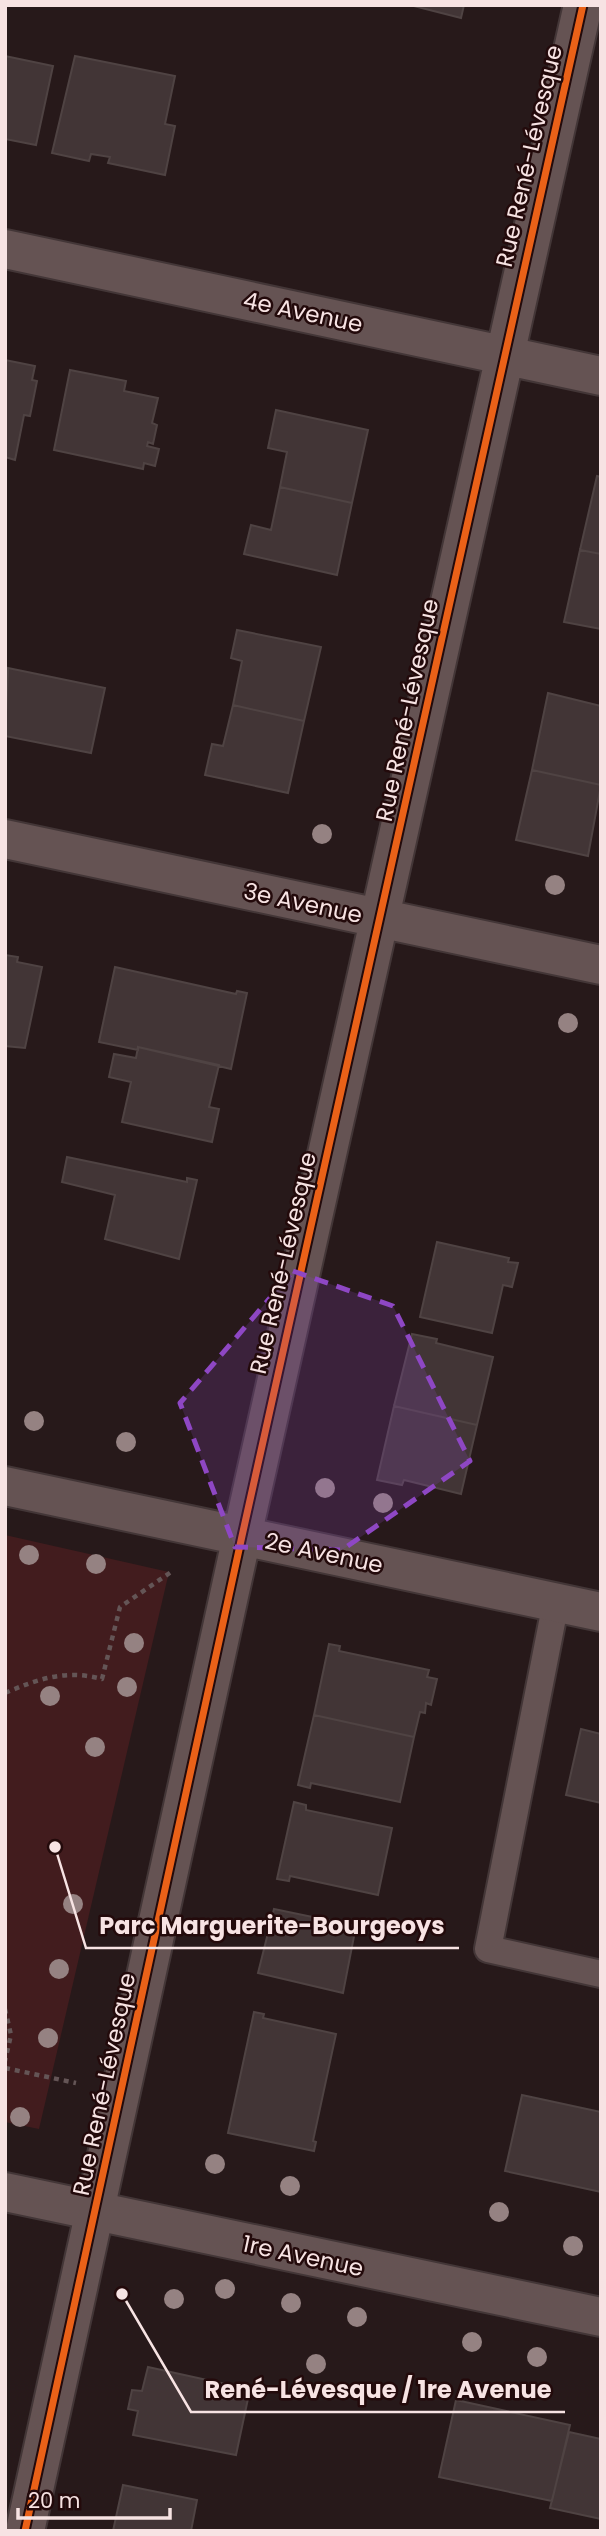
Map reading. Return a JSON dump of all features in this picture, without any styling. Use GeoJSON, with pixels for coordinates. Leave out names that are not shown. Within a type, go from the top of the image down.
{"type":"FeatureCollection","features":[{"type":"Feature","properties":{"kind":"street","name":"Rue René-Lévesque"},"geometry":{"type":"LineString","coordinates":[[25,2531],[242,1536],[583,5]]}},
{"type":"Feature","properties":{"kind":"street","name":"4e Avenue"},"geometry":{"type":"LineString","coordinates":[[5,249],[601,376]]}},
{"type":"Feature","properties":{"kind":"street","name":"3e Avenue"},"geometry":{"type":"LineString","coordinates":[[5,839],[601,965]]}},
{"type":"Feature","properties":{"kind":"street","name":"2e Avenue"},"geometry":{"type":"LineString","coordinates":[[5,1486],[601,1612]]}},
{"type":"Feature","properties":{"kind":"street","name":"1re Avenue"},"geometry":{"type":"LineString","coordinates":[[5,2192],[601,2317]]}},
{"type":"Feature","properties":{"kind":"lane"},"geometry":{"type":"LineString","coordinates":[[556,1602],[488,1950],[601,1974]]}},
{"type":"Feature","properties":{"kind":"path"},"geometry":{"type":"LineString","coordinates":[[5,1693],[46,1676],[84,1674],[102,1679],[120,1607],[169,1572],[242,1536]]}},
{"type":"Feature","properties":{"kind":"path"},"geometry":{"type":"LineString","coordinates":[[5,2009],[10,2035],[5,2061]]}},
{"type":"Feature","properties":{"kind":"path"},"geometry":{"type":"LineString","coordinates":[[5,2068],[121,2093]]}},
{"type":"Feature","properties":{"kind":"highlighted area"},"geometry":{"type":"Polygon","coordinates":[[[293,1271],[393,1306],[470,1461],[342,1550],[235,1547],[180,1403],[293,1271]]]}},
{"type":"Feature","properties":{"kind":"shaded area"},"geometry":{"type":"Polygon","coordinates":[[[5,1535],[169,1572],[39,2129],[5,2122],[5,1535]]]}},
{"type":"Feature","properties":{"kind":"building"},"geometry":{"type":"Polygon","coordinates":[[[410,5],[464,5],[461,18],[410,5]]]}},
{"type":"Feature","properties":{"kind":"building"},"geometry":{"type":"Polygon","coordinates":[[[5,56],[53,66],[36,145],[5,139],[5,56]]]}},
{"type":"Feature","properties":{"kind":"building"},"geometry":{"type":"Polygon","coordinates":[[[75,56],[175,76],[165,124],[175,126],[165,175],[108,163],[110,157],[91,154],[89,161],[52,153],[75,56]]]}},
{"type":"Feature","properties":{"kind":"building"},"geometry":{"type":"Polygon","coordinates":[[[5,360],[35,366],[32,380],[37,381],[30,416],[24,415],[15,460],[5,457],[5,360]]]}},
{"type":"Feature","properties":{"kind":"building"},"geometry":{"type":"Polygon","coordinates":[[[70,370],[126,381],[124,391],[158,398],[152,423],[157,425],[153,444],[148,442],[147,446],[159,449],[155,466],[144,463],[143,469],[54,450],[70,370]]]}},
{"type":"Feature","properties":{"kind":"building"},"geometry":{"type":"Polygon","coordinates":[[[276,410],[368,430],[352,503],[280,487],[287,452],[268,448],[276,410]]]}},
{"type":"Feature","properties":{"kind":"building"},"geometry":{"type":"Polygon","coordinates":[[[597,476],[601,477],[601,554],[580,550],[597,476]]]}},
{"type":"Feature","properties":{"kind":"building"},"geometry":{"type":"Polygon","coordinates":[[[280,487],[352,503],[337,575],[244,554],[251,525],[271,530],[280,487]]]}},
{"type":"Feature","properties":{"kind":"building"},"geometry":{"type":"Polygon","coordinates":[[[580,550],[601,554],[601,629],[564,622],[580,550]]]}},
{"type":"Feature","properties":{"kind":"building"},"geometry":{"type":"Polygon","coordinates":[[[237,630],[321,647],[304,721],[233,705],[242,661],[231,658],[237,630]]]}},
{"type":"Feature","properties":{"kind":"building"},"geometry":{"type":"Polygon","coordinates":[[[8,668],[105,688],[91,753],[5,736],[8,668]]]}},
{"type":"Feature","properties":{"kind":"building"},"geometry":{"type":"Polygon","coordinates":[[[548,693],[601,706],[601,785],[532,770],[548,693]]]}},
{"type":"Feature","properties":{"kind":"building"},"geometry":{"type":"Polygon","coordinates":[[[233,705],[304,721],[288,793],[205,775],[212,744],[223,746],[233,705]]]}},
{"type":"Feature","properties":{"kind":"building"},"geometry":{"type":"Polygon","coordinates":[[[532,770],[601,785],[588,856],[516,840],[532,770]]]}},
{"type":"Feature","properties":{"kind":"building"},"geometry":{"type":"Polygon","coordinates":[[[5,955],[18,957],[17,962],[42,967],[25,1048],[5,1046],[5,955]]]}},
{"type":"Feature","properties":{"kind":"building"},"geometry":{"type":"Polygon","coordinates":[[[115,967],[236,994],[237,991],[247,993],[231,1069],[138,1047],[138,1050],[99,1042],[115,967]]]}},
{"type":"Feature","properties":{"kind":"building"},"geometry":{"type":"Polygon","coordinates":[[[138,1047],[219,1065],[209,1107],[219,1109],[212,1142],[122,1122],[131,1082],[109,1077],[114,1054],[136,1058],[138,1047]]]}},
{"type":"Feature","properties":{"kind":"building"},"geometry":{"type":"Polygon","coordinates":[[[67,1157],[187,1182],[187,1178],[197,1180],[179,1259],[105,1239],[115,1195],[62,1182],[67,1157]]]}},
{"type":"Feature","properties":{"kind":"building"},"geometry":{"type":"Polygon","coordinates":[[[437,1242],[509,1258],[508,1262],[518,1263],[512,1287],[503,1285],[492,1333],[420,1317],[437,1242]]]}},
{"type":"Feature","properties":{"kind":"building"},"geometry":{"type":"Polygon","coordinates":[[[412,1334],[437,1339],[436,1343],[493,1357],[477,1425],[394,1406],[412,1334]]]}},
{"type":"Feature","properties":{"kind":"building"},"geometry":{"type":"Polygon","coordinates":[[[394,1406],[477,1425],[461,1494],[404,1480],[402,1485],[377,1480],[394,1406]]]}},
{"type":"Feature","properties":{"kind":"building"},"geometry":{"type":"Polygon","coordinates":[[[329,1644],[340,1646],[339,1651],[429,1670],[427,1677],[437,1679],[431,1705],[426,1703],[425,1713],[420,1712],[414,1737],[314,1715],[329,1644]]]}},
{"type":"Feature","properties":{"kind":"building"},"geometry":{"type":"Polygon","coordinates":[[[314,1715],[414,1737],[400,1802],[311,1783],[310,1788],[298,1785],[314,1715]]]}},
{"type":"Feature","properties":{"kind":"building"},"geometry":{"type":"Polygon","coordinates":[[[581,1729],[601,1734],[601,1803],[566,1795],[581,1729]]]}},
{"type":"Feature","properties":{"kind":"building"},"geometry":{"type":"Polygon","coordinates":[[[294,1802],[306,1805],[306,1810],[392,1828],[378,1895],[290,1876],[289,1881],[277,1879],[294,1802]]]}},
{"type":"Feature","properties":{"kind":"building"},"geometry":{"type":"Polygon","coordinates":[[[274,1909],[356,1926],[343,1993],[258,1973],[274,1909]]]}},
{"type":"Feature","properties":{"kind":"building"},"geometry":{"type":"Polygon","coordinates":[[[254,2012],[264,2014],[263,2018],[336,2034],[313,2141],[316,2142],[314,2151],[228,2133],[254,2012]]]}},
{"type":"Feature","properties":{"kind":"building"},"geometry":{"type":"Polygon","coordinates":[[[522,2095],[601,2112],[601,2192],[505,2171],[522,2095]]]}},
{"type":"Feature","properties":{"kind":"building"},"geometry":{"type":"Polygon","coordinates":[[[148,2367],[239,2387],[238,2391],[249,2394],[236,2455],[133,2435],[138,2411],[128,2409],[132,2390],[142,2391],[148,2367]]]}},
{"type":"Feature","properties":{"kind":"building"},"geometry":{"type":"Polygon","coordinates":[[[456,2400],[570,2425],[552,2501],[439,2477],[456,2400]]]}},
{"type":"Feature","properties":{"kind":"building"},"geometry":{"type":"Polygon","coordinates":[[[569,2432],[601,2439],[601,2519],[550,2508],[569,2432]]]}},
{"type":"Feature","properties":{"kind":"building"},"geometry":{"type":"Polygon","coordinates":[[[123,2485],[197,2500],[191,2531],[113,2531],[123,2485]]]}},
{"type":"Feature","properties":{"kind":"cycle path"},"geometry":{"type":"LineString","coordinates":[[25,2531],[242,1536],[583,5]]}},
{"type":"Feature","properties":{"kind":"place","name":"Parc Marguerite-Bourgeoys"},"geometry":{"type":"Point","coordinates":[55,1847]}},
{"type":"Feature","properties":{"kind":"place","name":"René-Lévesque / 1re Avenue"},"geometry":{"type":"Point","coordinates":[122,2294]}}]}
